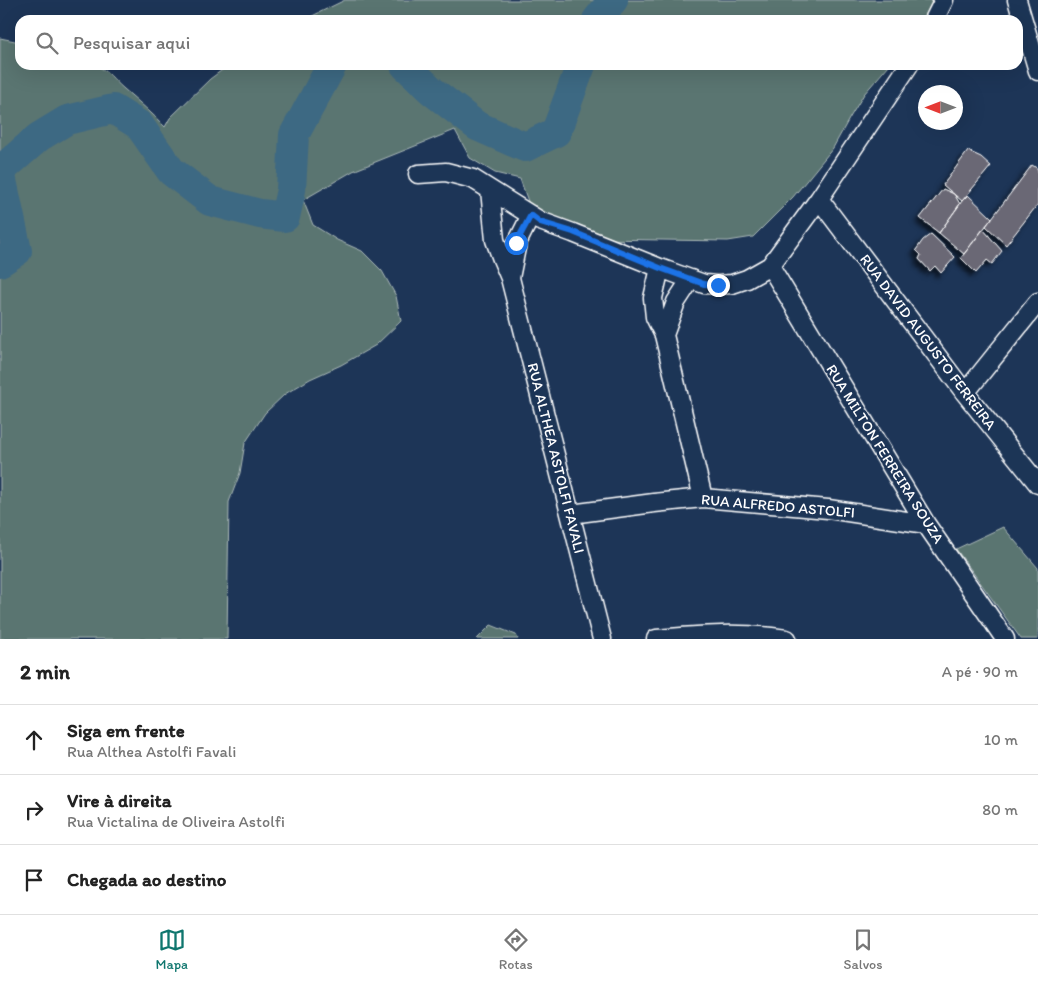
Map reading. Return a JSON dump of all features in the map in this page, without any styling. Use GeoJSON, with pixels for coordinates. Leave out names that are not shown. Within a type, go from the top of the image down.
{"type":"FeatureCollection","features":[{"type":"Feature","properties":{"kind":"street"},"geometry":{"type":"LineString","coordinates":[[936,15],[944,0]]}},
{"type":"Feature","properties":{"kind":"street"},"geometry":{"type":"LineString","coordinates":[[1017,0],[1022,15]]}},
{"type":"Feature","properties":{"kind":"street"},"geometry":{"type":"LineString","coordinates":[[1023,20],[1038,70]]}},
{"type":"Feature","properties":{"kind":"street"},"geometry":{"type":"LineString","coordinates":[[418,174],[446,172],[473,179],[540,222],[573,232],[704,284],[732,284],[747,279],[770,266],[819,199],[906,70]]}},
{"type":"Feature","properties":{"kind":"street","name":"RUA ALTHEA ASTOLFI FAVALI"},"geometry":{"type":"LineString","coordinates":[[490,190],[495,240],[510,278],[602,639]]}},
{"type":"Feature","properties":{"kind":"street","name":"RUA DAVID AUGUSTO FERREIRA"},"geometry":{"type":"LineString","coordinates":[[819,199],[965,393],[1038,484]]}},
{"type":"Feature","properties":{"kind":"street","name":"RUA ALTHEA ASTOLFI FAVALI"},"geometry":{"type":"LineString","coordinates":[[510,278],[516,243],[531,215]]}},
{"type":"Feature","properties":{"kind":"street","name":"RUA MILTON FERREIRA SOUZA"},"geometry":{"type":"LineString","coordinates":[[770,266],[926,524],[1004,639]]}},
{"type":"Feature","properties":{"kind":"street"},"geometry":{"type":"LineString","coordinates":[[660,268],[653,298],[655,316],[664,334],[703,498]]}},
{"type":"Feature","properties":{"kind":"street"},"geometry":{"type":"LineString","coordinates":[[664,334],[676,302],[691,279]]}},
{"type":"Feature","properties":{"kind":"street"},"geometry":{"type":"LineString","coordinates":[[965,393],[1038,302]]}},
{"type":"Feature","properties":{"kind":"street","name":"RUA ALFREDO ASTOLFI"},"geometry":{"type":"LineString","coordinates":[[571,514],[703,498],[828,509],[926,524]]}},
{"type":"Feature","properties":{"kind":"street"},"geometry":{"type":"LineString","coordinates":[[656,639],[737,634],[787,639]]}},
{"type":"Feature","properties":{"kind":"green space"},"geometry":{"type":"Polygon","coordinates":[[[345,0],[940,0],[925,15],[314,15],[345,0]]]}},
{"type":"Feature","properties":{"kind":"green space"},"geometry":{"type":"Polygon","coordinates":[[[0,38],[15,41],[15,70],[104,70],[165,127],[170,118],[210,79],[222,70],[885,70],[864,94],[833,148],[793,197],[753,237],[728,241],[598,239],[549,224],[529,204],[520,179],[495,173],[470,158],[455,130],[353,171],[303,200],[313,225],[337,240],[362,251],[382,271],[396,296],[401,321],[376,345],[285,394],[265,413],[245,443],[240,473],[229,502],[227,639],[0,639],[0,38]]]}},
{"type":"Feature","properties":{"kind":"green space"},"geometry":{"type":"Polygon","coordinates":[[[1003,527],[1038,568],[1038,639],[1021,639],[956,549],[1003,527]]]}},
{"type":"Feature","properties":{"kind":"green space"},"geometry":{"type":"Polygon","coordinates":[[[491,625],[516,635],[518,639],[477,639],[491,625]]]}},
{"type":"Feature","properties":{"kind":"building"},"geometry":{"type":"Polygon","coordinates":[[[968,151],[981,157],[991,166],[962,201],[943,185],[968,151]]]}},
{"type":"Feature","properties":{"kind":"building"},"geometry":{"type":"Polygon","coordinates":[[[1032,165],[1038,169],[1038,204],[1006,245],[986,226],[1032,165]]]}},
{"type":"Feature","properties":{"kind":"building"},"geometry":{"type":"Polygon","coordinates":[[[943,189],[954,194],[960,204],[939,233],[920,218],[943,189]]]}},
{"type":"Feature","properties":{"kind":"building"},"geometry":{"type":"Polygon","coordinates":[[[968,195],[992,218],[964,254],[939,233],[968,195]]]}},
{"type":"Feature","properties":{"kind":"building"},"geometry":{"type":"Polygon","coordinates":[[[983,229],[1002,251],[992,264],[987,260],[976,273],[961,258],[983,229]]]}},
{"type":"Feature","properties":{"kind":"building"},"geometry":{"type":"Polygon","coordinates":[[[931,234],[955,257],[941,273],[935,266],[930,271],[919,259],[921,255],[916,250],[923,240],[931,234]]]}},
{"type":"Feature","properties":{"kind":"waterway"},"geometry":{"type":"LineString","coordinates":[[601,15],[613,0]]}},
{"type":"Feature","properties":{"kind":"waterway"},"geometry":{"type":"LineString","coordinates":[[0,262],[17,251],[0,171],[39,137],[67,120],[113,109],[139,125],[171,171],[210,201],[260,214],[285,217],[291,190],[294,135],[329,70]]}},
{"type":"Feature","properties":{"kind":"waterway"},"geometry":{"type":"LineString","coordinates":[[410,70],[432,91],[477,126],[525,147],[556,132],[579,70]]}},
{"type":"Feature","properties":{"kind":"route"},"geometry":{"type":"LineString","coordinates":[[516,243],[531,215],[540,222],[573,232],[660,268],[704,284],[718,285]]}}]}
